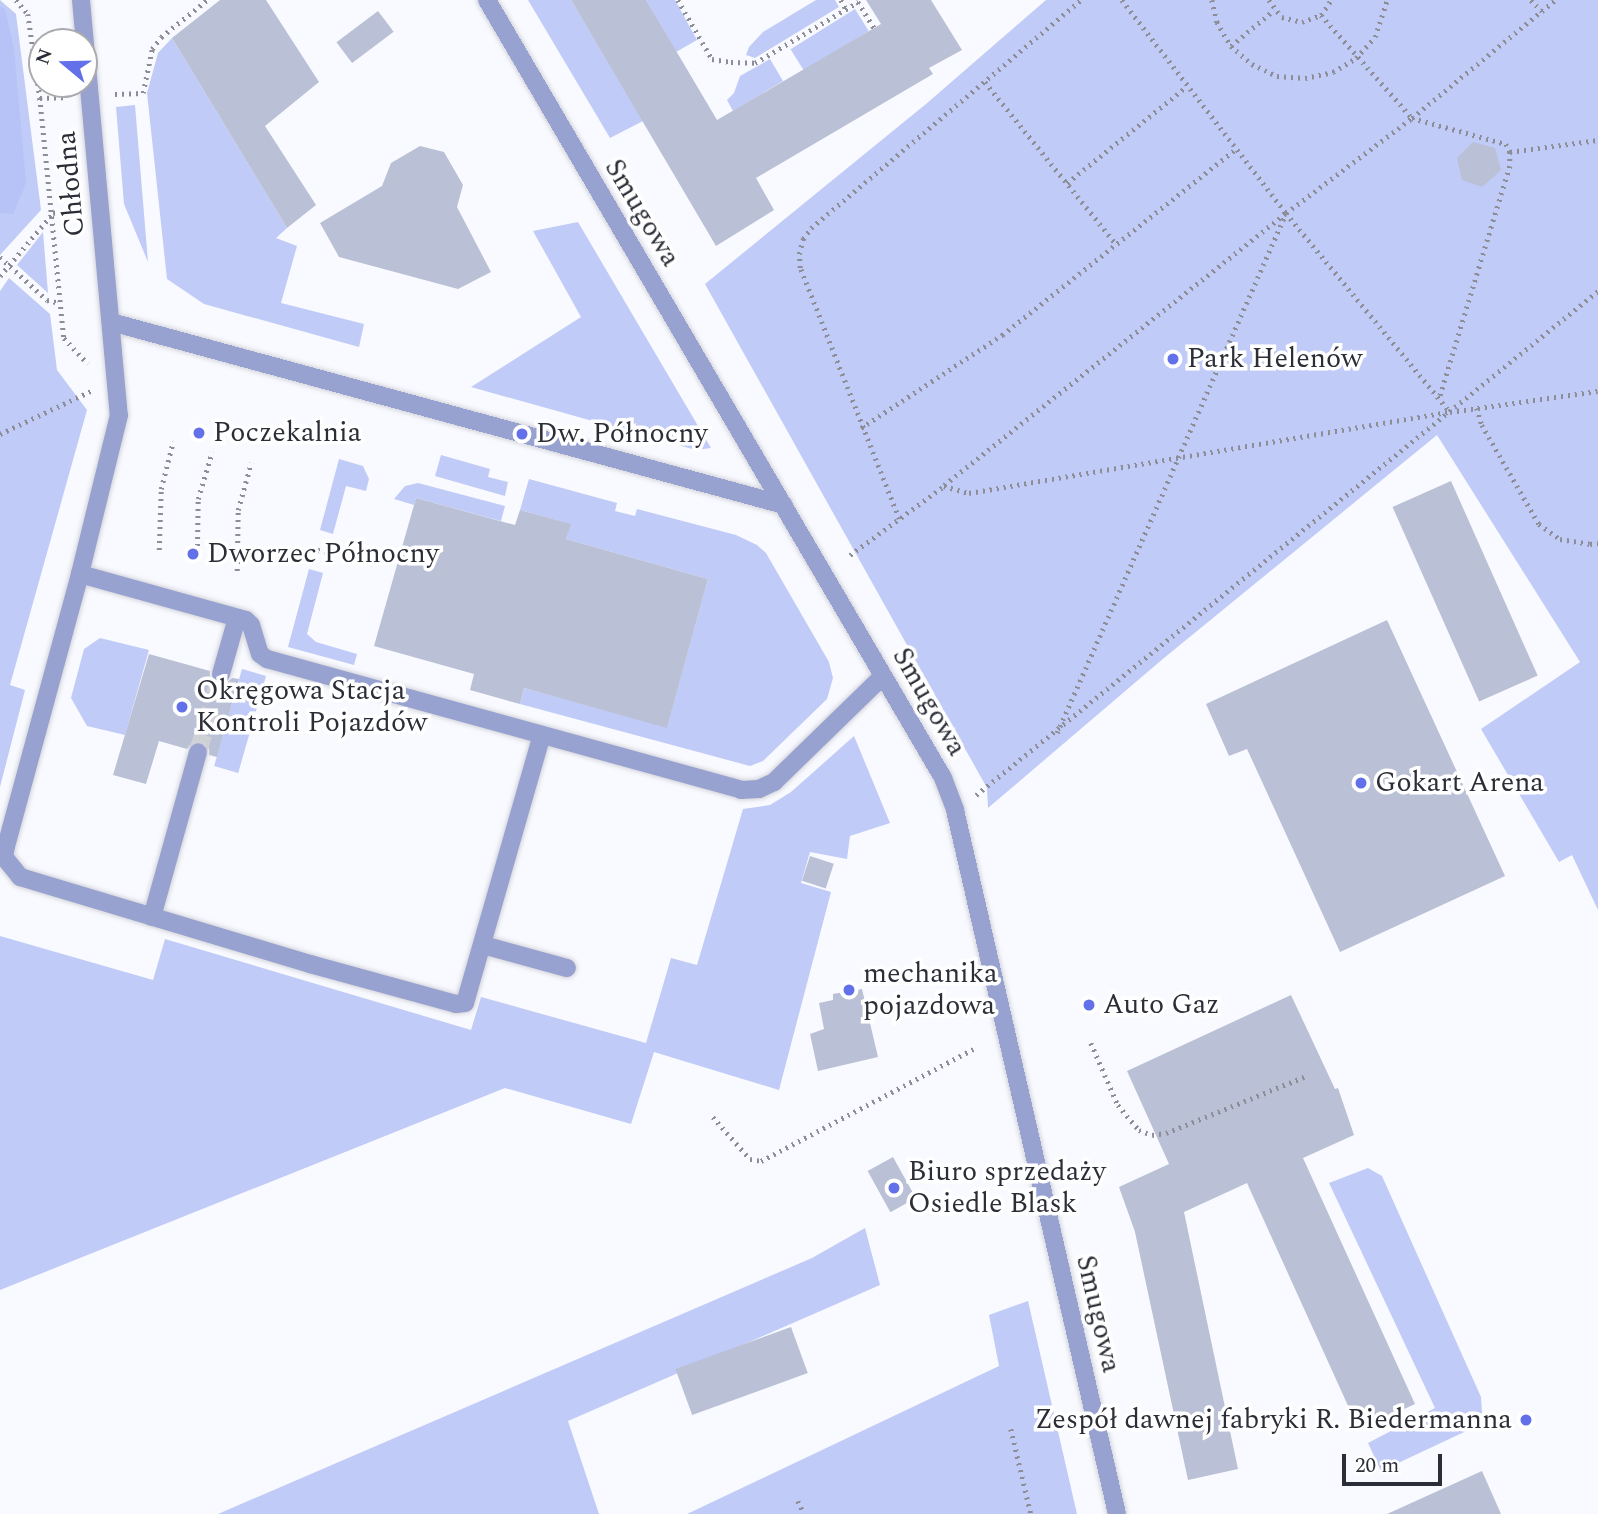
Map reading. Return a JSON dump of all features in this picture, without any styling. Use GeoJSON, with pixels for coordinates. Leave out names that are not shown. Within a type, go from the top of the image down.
{"type":"FeatureCollection","features":[{"type":"Feature","properties":{"kind":"street","name":"Chłodna"},"geometry":{"type":"LineString","coordinates":[[81,0],[119,425],[4,857],[20,877],[152,917]]}},
{"type":"Feature","properties":{"kind":"street","name":"Smugowa"},"geometry":{"type":"LineString","coordinates":[[487,0],[943,778],[955,810],[1117,1514]]}},
{"type":"Feature","properties":{"kind":"street"},"geometry":{"type":"LineString","coordinates":[[111,322],[783,505]]}},
{"type":"Feature","properties":{"kind":"street"},"geometry":{"type":"LineString","coordinates":[[80,575],[237,618],[251,625],[260,654],[267,659],[741,790],[758,789],[782,775],[883,676]]}},
{"type":"Feature","properties":{"kind":"street"},"geometry":{"type":"LineString","coordinates":[[221,674],[237,618]]}},
{"type":"Feature","properties":{"kind":"street"},"geometry":{"type":"LineString","coordinates":[[198,752],[152,917],[456,1004],[465,1003],[542,735]]}},
{"type":"Feature","properties":{"kind":"street"},"geometry":{"type":"LineString","coordinates":[[482,945],[567,968]]}},
{"type":"Feature","properties":{"kind":"path"},"geometry":{"type":"LineString","coordinates":[[16,0],[27,15],[53,213],[66,343],[91,371]]}},
{"type":"Feature","properties":{"kind":"path"},"geometry":{"type":"LineString","coordinates":[[144,93],[152,49],[207,0]]}},
{"type":"Feature","properties":{"kind":"path"},"geometry":{"type":"LineString","coordinates":[[678,0],[712,59],[731,62],[755,63],[858,2],[874,28]]}},
{"type":"Feature","properties":{"kind":"path"},"geometry":{"type":"LineString","coordinates":[[841,0],[846,9]]}},
{"type":"Feature","properties":{"kind":"path"},"geometry":{"type":"LineString","coordinates":[[899,519],[800,268],[799,254],[803,239],[811,228],[1081,0]]}},
{"type":"Feature","properties":{"kind":"path"},"geometry":{"type":"LineString","coordinates":[[1122,0],[1186,87],[1286,214],[1450,412]]}},
{"type":"Feature","properties":{"kind":"path"},"geometry":{"type":"LineString","coordinates":[[1212,0],[1217,22],[1231,46],[1252,64],[1277,76],[1305,78],[1333,72],[1356,58],[1375,37],[1387,0]]}},
{"type":"Feature","properties":{"kind":"path"},"geometry":{"type":"LineString","coordinates":[[1269,0],[1274,10],[1291,21],[1302,22],[1321,15],[1331,0]]}},
{"type":"Feature","properties":{"kind":"path"},"geometry":{"type":"LineString","coordinates":[[1531,0],[1543,12]]}},
{"type":"Feature","properties":{"kind":"path"},"geometry":{"type":"LineString","coordinates":[[850,555],[944,486],[1286,214],[1412,118],[1555,0]]}},
{"type":"Feature","properties":{"kind":"path"},"geometry":{"type":"LineString","coordinates":[[1231,46],[1274,10]]}},
{"type":"Feature","properties":{"kind":"path"},"geometry":{"type":"LineString","coordinates":[[1321,15],[1356,58],[1412,118],[1506,144],[1510,152],[1510,166],[1439,399]]}},
{"type":"Feature","properties":{"kind":"path"},"geometry":{"type":"LineString","coordinates":[[985,82],[1116,244]]}},
{"type":"Feature","properties":{"kind":"path"},"geometry":{"type":"LineString","coordinates":[[1067,183],[1186,87]]}},
{"type":"Feature","properties":{"kind":"path"},"geometry":{"type":"LineString","coordinates":[[1510,152],[1598,140]]}},
{"type":"Feature","properties":{"kind":"path"},"geometry":{"type":"LineString","coordinates":[[861,428],[1002,335],[1236,149]]}},
{"type":"Feature","properties":{"kind":"path"},"geometry":{"type":"LineString","coordinates":[[0,276],[7,264],[53,213],[99,205]]}},
{"type":"Feature","properties":{"kind":"path"},"geometry":{"type":"LineString","coordinates":[[1057,733],[1286,214]]}},
{"type":"Feature","properties":{"kind":"path"},"geometry":{"type":"LineString","coordinates":[[0,257],[47,300],[60,303]]}},
{"type":"Feature","properties":{"kind":"path"},"geometry":{"type":"LineString","coordinates":[[955,810],[1057,733],[1598,291]]}},
{"type":"Feature","properties":{"kind":"path"},"geometry":{"type":"LineString","coordinates":[[0,434],[94,389],[92,380]]}},
{"type":"Feature","properties":{"kind":"path"},"geometry":{"type":"LineString","coordinates":[[944,486],[969,493],[1450,412],[1598,391]]}},
{"type":"Feature","properties":{"kind":"path"},"geometry":{"type":"LineString","coordinates":[[1477,408],[1482,425],[1539,524],[1560,539],[1598,543]]}},
{"type":"Feature","properties":{"kind":"path"},"geometry":{"type":"LineString","coordinates":[[159,550],[161,489],[173,442]]}},
{"type":"Feature","properties":{"kind":"path"},"geometry":{"type":"LineString","coordinates":[[197,560],[198,499],[212,452]]}},
{"type":"Feature","properties":{"kind":"path"},"geometry":{"type":"LineString","coordinates":[[237,571],[238,510],[251,463]]}},
{"type":"Feature","properties":{"kind":"path"},"geometry":{"type":"LineString","coordinates":[[311,548],[328,553]]}},
{"type":"Feature","properties":{"kind":"path"},"geometry":{"type":"LineString","coordinates":[[1091,1043],[1118,1105],[1139,1130],[1152,1135],[1166,1133],[1304,1077]]}},
{"type":"Feature","properties":{"kind":"path"},"geometry":{"type":"LineString","coordinates":[[713,1117],[750,1159],[761,1160],[973,1049]]}},
{"type":"Feature","properties":{"kind":"path"},"geometry":{"type":"LineString","coordinates":[[1011,1429],[1031,1514]]}},
{"type":"Feature","properties":{"kind":"path"},"geometry":{"type":"LineString","coordinates":[[798,1501],[804,1514]]}},
{"type":"Feature","properties":{"kind":"shaded area"},"geometry":{"type":"Polygon","coordinates":[[[0,0],[16,14],[41,210],[0,255],[0,0]]]}},
{"type":"Feature","properties":{"kind":"shaded area"},"geometry":{"type":"Polygon","coordinates":[[[528,0],[571,0],[643,121],[610,138],[528,0]]]}},
{"type":"Feature","properties":{"kind":"shaded area"},"geometry":{"type":"Polygon","coordinates":[[[646,0],[675,0],[697,40],[676,52],[646,0]]]}},
{"type":"Feature","properties":{"kind":"shaded area"},"geometry":{"type":"Polygon","coordinates":[[[816,0],[835,0],[839,7],[755,58],[746,55],[749,47],[763,32],[816,0]]]}},
{"type":"Feature","properties":{"kind":"shaded area","name":"Park Helenów"},"geometry":{"type":"Polygon","coordinates":[[[1046,0],[1598,0],[1598,910],[1572,855],[1559,862],[1481,729],[1580,662],[1437,435],[1164,658],[988,808],[987,788],[705,284],[926,104],[1046,0]]]}},
{"type":"Feature","properties":{"kind":"shaded area"},"geometry":{"type":"Polygon","coordinates":[[[0,6],[5,9],[14,49],[26,183],[13,214],[0,213],[0,6]]]}},
{"type":"Feature","properties":{"kind":"shaded area"},"geometry":{"type":"Polygon","coordinates":[[[855,9],[869,31],[804,71],[791,49],[855,9]]]}},
{"type":"Feature","properties":{"kind":"shaded area"},"geometry":{"type":"Polygon","coordinates":[[[172,38],[287,228],[276,238],[297,246],[281,303],[364,324],[359,347],[204,304],[167,279],[147,93],[158,53],[172,38]]]}},
{"type":"Feature","properties":{"kind":"shaded area"},"geometry":{"type":"Polygon","coordinates":[[[770,59],[783,81],[733,111],[727,100],[734,93],[740,76],[770,59]]]}},
{"type":"Feature","properties":{"kind":"shaded area"},"geometry":{"type":"Polygon","coordinates":[[[135,105],[148,262],[124,204],[116,107],[135,105]]]}},
{"type":"Feature","properties":{"kind":"shaded area"},"geometry":{"type":"Polygon","coordinates":[[[578,222],[711,448],[696,450],[471,387],[581,317],[533,231],[578,222]]]}},
{"type":"Feature","properties":{"kind":"shaded area"},"geometry":{"type":"Polygon","coordinates":[[[43,232],[48,293],[17,265],[43,232]]]}},
{"type":"Feature","properties":{"kind":"shaded area"},"geometry":{"type":"Polygon","coordinates":[[[9,278],[50,314],[57,370],[87,410],[10,685],[25,690],[0,787],[0,291],[9,278]]]}},
{"type":"Feature","properties":{"kind":"shaded area"},"geometry":{"type":"Polygon","coordinates":[[[441,455],[490,469],[488,477],[508,482],[505,496],[435,476],[441,455]]]}},
{"type":"Feature","properties":{"kind":"shaded area"},"geometry":{"type":"Polygon","coordinates":[[[339,459],[363,466],[369,479],[366,491],[346,486],[333,534],[320,530],[339,459]]]}},
{"type":"Feature","properties":{"kind":"shaded area"},"geometry":{"type":"Polygon","coordinates":[[[529,479],[617,503],[615,511],[635,516],[637,509],[736,535],[757,545],[766,553],[829,662],[833,678],[827,699],[763,761],[750,766],[520,704],[524,688],[667,727],[708,579],[566,539],[570,524],[520,510],[529,479]]]}},
{"type":"Feature","properties":{"kind":"shaded area"},"geometry":{"type":"Polygon","coordinates":[[[418,483],[505,506],[501,521],[416,498],[414,505],[394,499],[405,486],[418,483]]]}},
{"type":"Feature","properties":{"kind":"shaded area"},"geometry":{"type":"Polygon","coordinates":[[[309,569],[323,573],[307,634],[316,642],[357,654],[354,665],[288,647],[309,569]]]}},
{"type":"Feature","properties":{"kind":"shaded area"},"geometry":{"type":"Polygon","coordinates":[[[100,638],[149,650],[125,735],[87,726],[71,698],[84,649],[100,638]]]}},
{"type":"Feature","properties":{"kind":"shaded area"},"geometry":{"type":"Polygon","coordinates":[[[242,669],[266,676],[238,773],[214,766],[242,669]]]}},
{"type":"Feature","properties":{"kind":"shaded area"},"geometry":{"type":"Polygon","coordinates":[[[854,736],[890,823],[850,836],[847,859],[810,852],[801,883],[831,892],[779,1090],[654,1052],[631,1124],[505,1088],[0,1290],[0,936],[153,980],[165,939],[471,1030],[481,997],[646,1043],[671,958],[697,965],[743,809],[770,805],[791,792],[854,736]]]}},
{"type":"Feature","properties":{"kind":"shaded area"},"geometry":{"type":"Polygon","coordinates":[[[1368,1168],[1382,1176],[1481,1397],[1482,1413],[1477,1426],[1381,1471],[1368,1443],[1435,1408],[1329,1183],[1368,1168]]]}},
{"type":"Feature","properties":{"kind":"shaded area"},"geometry":{"type":"Polygon","coordinates":[[[865,1228],[880,1285],[568,1421],[599,1514],[218,1514],[812,1258],[865,1228]]]}},
{"type":"Feature","properties":{"kind":"shaded area"},"geometry":{"type":"Polygon","coordinates":[[[1028,1301],[1077,1514],[687,1514],[999,1366],[989,1315],[1028,1301]]]}},
{"type":"Feature","properties":{"kind":"building"},"geometry":{"type":"Polygon","coordinates":[[[220,0],[266,0],[319,82],[265,126],[316,205],[287,228],[172,38],[220,0]]]}},
{"type":"Feature","properties":{"kind":"building"},"geometry":{"type":"Polygon","coordinates":[[[571,0],[646,0],[717,120],[881,24],[866,0],[931,0],[962,50],[929,68],[933,74],[756,178],[774,210],[716,246],[571,0]]]}},
{"type":"Feature","properties":{"kind":"building"},"geometry":{"type":"Polygon","coordinates":[[[378,11],[394,32],[352,63],[336,42],[378,11]]]}},
{"type":"Feature","properties":{"kind":"building"},"geometry":{"type":"Polygon","coordinates":[[[1473,142],[1495,148],[1501,170],[1482,187],[1462,180],[1457,158],[1473,142]]]}},
{"type":"Feature","properties":{"kind":"building"},"geometry":{"type":"Polygon","coordinates":[[[420,146],[444,152],[463,185],[457,207],[491,272],[458,289],[339,257],[320,223],[382,186],[391,163],[420,146]]]}},
{"type":"Feature","properties":{"kind":"building"},"geometry":{"type":"Polygon","coordinates":[[[1451,481],[1538,676],[1479,702],[1393,507],[1451,481]]]}},
{"type":"Feature","properties":{"kind":"building"},"geometry":{"type":"Polygon","coordinates":[[[416,498],[515,525],[520,510],[571,524],[566,539],[708,579],[667,728],[524,688],[520,704],[470,690],[474,674],[374,646],[416,498]]]}},
{"type":"Feature","properties":{"kind":"building"},"geometry":{"type":"Polygon","coordinates":[[[1387,620],[1505,876],[1340,952],[1247,749],[1229,756],[1206,704],[1387,620]]]}},
{"type":"Feature","properties":{"kind":"building","name":"Okręgowa Stacja Kontroli Pojazdów"},"geometry":{"type":"Polygon","coordinates":[[[149,654],[210,671],[210,677],[217,685],[224,685],[232,678],[239,679],[217,757],[209,755],[209,749],[202,741],[195,741],[187,749],[159,741],[146,784],[113,775],[149,654]]]}},
{"type":"Feature","properties":{"kind":"building"},"geometry":{"type":"Polygon","coordinates":[[[810,856],[834,864],[826,888],[802,881],[810,856]]]}},
{"type":"Feature","properties":{"kind":"building"},"geometry":{"type":"Polygon","coordinates":[[[862,989],[878,1057],[818,1071],[810,1034],[824,1029],[819,1003],[833,1000],[833,994],[862,989]]]}},
{"type":"Feature","properties":{"kind":"building"},"geometry":{"type":"Polygon","coordinates":[[[1291,995],[1335,1089],[1338,1088],[1354,1135],[1303,1158],[1415,1404],[1359,1430],[1247,1183],[1184,1212],[1238,1469],[1188,1480],[1135,1232],[1119,1187],[1169,1164],[1127,1071],[1291,995]]]}},
{"type":"Feature","properties":{"kind":"building","name":"Biuro sprzedaży Osiedle Blask"},"geometry":{"type":"Polygon","coordinates":[[[893,1157],[916,1198],[890,1212],[868,1171],[893,1157]]]}},
{"type":"Feature","properties":{"kind":"building"},"geometry":{"type":"Polygon","coordinates":[[[791,1327],[808,1373],[692,1415],[675,1369],[791,1327]]]}},
{"type":"Feature","properties":{"kind":"building"},"geometry":{"type":"Polygon","coordinates":[[[1482,1471],[1501,1514],[1387,1514],[1482,1471]]]}},
{"type":"Feature","properties":{"kind":"tunnel"},"geometry":{"type":"LineString","coordinates":[[198,752],[221,674]]}},
{"type":"Feature","properties":{"kind":"place","name":"Park Helenów"},"geometry":{"type":"Point","coordinates":[1173,359]}},
{"type":"Feature","properties":{"kind":"place","name":"Poczekalnia"},"geometry":{"type":"Point","coordinates":[199,433]}},
{"type":"Feature","properties":{"kind":"place","name":"Dw. Północny"},"geometry":{"type":"Point","coordinates":[522,434]}},
{"type":"Feature","properties":{"kind":"place","name":"Dworzec Północny"},"geometry":{"type":"Point","coordinates":[193,554]}},
{"type":"Feature","properties":{"kind":"place","name":"Okręgowa Stacja Kontroli Pojazdów"},"geometry":{"type":"Point","coordinates":[182,707]}},
{"type":"Feature","properties":{"kind":"place","name":"Gokart Arena"},"geometry":{"type":"Point","coordinates":[1361,783]}},
{"type":"Feature","properties":{"kind":"place","name":"mechanika pojazdowa"},"geometry":{"type":"Point","coordinates":[849,990]}},
{"type":"Feature","properties":{"kind":"place","name":"Auto Gaz"},"geometry":{"type":"Point","coordinates":[1089,1005]}},
{"type":"Feature","properties":{"kind":"place","name":"Biuro sprzedaży Osiedle Blask"},"geometry":{"type":"Point","coordinates":[894,1188]}},
{"type":"Feature","properties":{"kind":"place","name":"Zespół dawnej fabryki R. Biedermanna"},"geometry":{"type":"Point","coordinates":[1526,1420]}}]}
